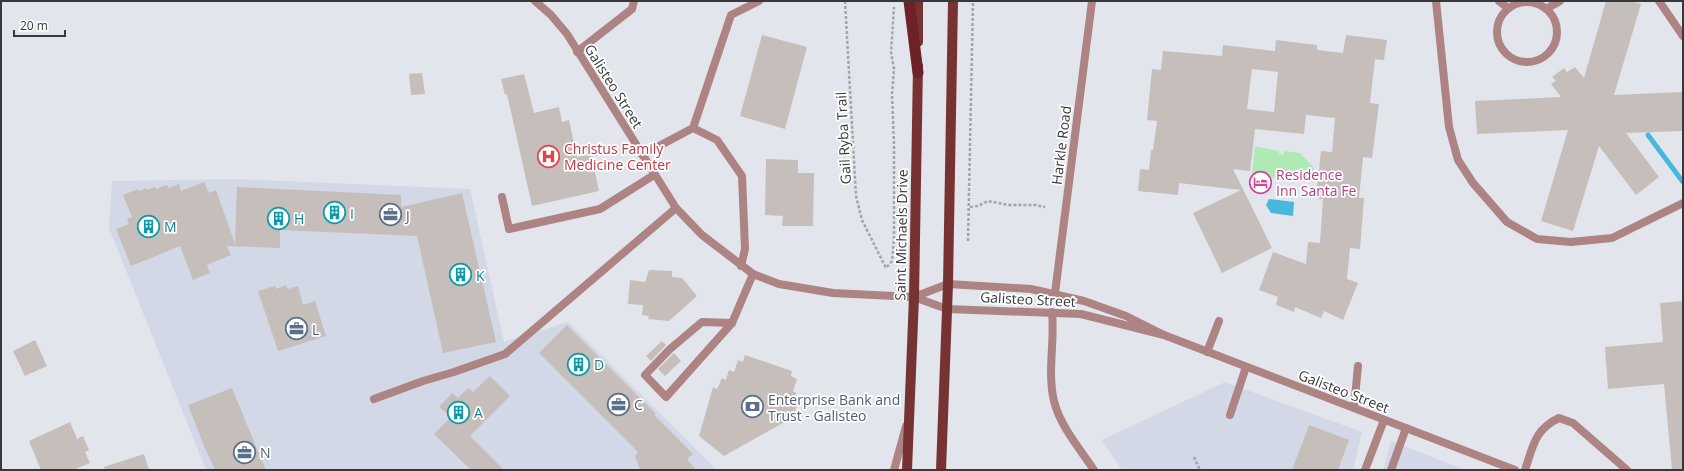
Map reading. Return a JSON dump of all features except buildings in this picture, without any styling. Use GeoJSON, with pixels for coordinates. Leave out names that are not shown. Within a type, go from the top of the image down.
{"type":"FeatureCollection","features":[{"type":"Feature","properties":{"kind":"highway"},"geometry":{"type":"LineString","coordinates":[[909,1],[918,73]]}},
{"type":"Feature","properties":{"kind":"main road","name":"Saint Michaels Drive"},"geometry":{"type":"LineString","coordinates":[[907,470],[911,412],[914,297],[918,1]]}},
{"type":"Feature","properties":{"kind":"main road"},"geometry":{"type":"LineString","coordinates":[[941,470],[948,284],[953,1]]}},
{"type":"Feature","properties":{"kind":"street","name":"Galisteo Street"},"geometry":{"type":"LineString","coordinates":[[536,1],[551,15],[567,34],[676,208],[702,235],[753,274],[779,284],[833,293],[914,297],[947,308],[1081,314],[1164,336],[1515,470]]}},
{"type":"Feature","properties":{"kind":"street"},"geometry":{"type":"LineString","coordinates":[[577,52],[632,9],[634,1]]}},
{"type":"Feature","properties":{"kind":"street"},"geometry":{"type":"LineString","coordinates":[[642,155],[693,128],[731,15],[759,1]]}},
{"type":"Feature","properties":{"kind":"street","name":"Harkle Road"},"geometry":{"type":"LineString","coordinates":[[1055,293],[1092,1]]}},
{"type":"Feature","properties":{"kind":"street"},"geometry":{"type":"LineString","coordinates":[[1436,1],[1449,127],[1458,160],[1472,183],[1507,222],[1536,239],[1571,242],[1612,238],[1683,203]]}},
{"type":"Feature","properties":{"kind":"street"},"geometry":{"type":"LineString","coordinates":[[1499,1],[1508,8]]}},
{"type":"Feature","properties":{"kind":"street"},"geometry":{"type":"LineString","coordinates":[[1546,9],[1560,1]]}},
{"type":"Feature","properties":{"kind":"street"},"geometry":{"type":"LineString","coordinates":[[1659,1],[1683,36]]}},
{"type":"Feature","properties":{"kind":"street"},"geometry":{"type":"LineString","coordinates":[[1523,2],[1539,4],[1546,9],[1553,16],[1557,36],[1554,45],[1548,53],[1540,59],[1531,62],[1512,58],[1504,52],[1499,44],[1497,34],[1498,24],[1502,15],[1508,8],[1523,2]]}},
{"type":"Feature","properties":{"kind":"street"},"geometry":{"type":"LineString","coordinates":[[693,128],[717,140],[742,176],[745,249],[741,266]]}},
{"type":"Feature","properties":{"kind":"street"},"geometry":{"type":"LineString","coordinates":[[502,196],[509,229],[600,209],[654,175]]}},
{"type":"Feature","properties":{"kind":"street"},"geometry":{"type":"LineString","coordinates":[[374,399],[505,354],[676,208]]}},
{"type":"Feature","properties":{"kind":"street"},"geometry":{"type":"LineString","coordinates":[[732,323],[702,322],[670,349],[645,375],[666,397],[732,323],[753,274]]}},
{"type":"Feature","properties":{"kind":"street","name":"Galisteo Street"},"geometry":{"type":"LineString","coordinates":[[914,297],[948,284],[1031,289],[1055,293],[1126,316],[1164,336]]}},
{"type":"Feature","properties":{"kind":"street"},"geometry":{"type":"LineString","coordinates":[[1052,312],[1054,325],[1051,374],[1054,402],[1060,417],[1094,470]]}},
{"type":"Feature","properties":{"kind":"street"},"geometry":{"type":"LineString","coordinates":[[1207,352],[1219,321]]}},
{"type":"Feature","properties":{"kind":"street"},"geometry":{"type":"LineString","coordinates":[[1354,408],[1358,366]]}},
{"type":"Feature","properties":{"kind":"street"},"geometry":{"type":"LineString","coordinates":[[1230,415],[1246,367]]}},
{"type":"Feature","properties":{"kind":"street"},"geometry":{"type":"LineString","coordinates":[[894,470],[911,412]]}},
{"type":"Feature","properties":{"kind":"street"},"geometry":{"type":"LineString","coordinates":[[1525,470],[1538,433],[1547,423],[1559,418],[1572,422],[1627,470]]}},
{"type":"Feature","properties":{"kind":"street"},"geometry":{"type":"LineString","coordinates":[[1365,470],[1384,420]]}},
{"type":"Feature","properties":{"kind":"street"},"geometry":{"type":"LineString","coordinates":[[1391,470],[1406,428]]}},
{"type":"Feature","properties":{"kind":"path","name":"Gail Ryba Trail"},"geometry":{"type":"LineString","coordinates":[[845,1],[856,196],[862,220],[886,268],[892,261],[894,239],[894,145],[892,94],[894,69],[891,52],[895,1]]}},
{"type":"Feature","properties":{"kind":"path"},"geometry":{"type":"LineString","coordinates":[[968,241],[970,207],[973,1]]}},
{"type":"Feature","properties":{"kind":"path"},"geometry":{"type":"LineString","coordinates":[[970,207],[978,206],[988,201],[1009,205],[1035,205],[1046,207]]}},
{"type":"Feature","properties":{"kind":"path"},"geometry":{"type":"LineString","coordinates":[[1194,457],[1200,470]]}},
{"type":"Feature","properties":{"kind":"shaded area"},"geometry":{"type":"Polygon","coordinates":[[[234,179],[470,189],[504,342],[568,322],[717,470],[206,470],[109,228],[112,181],[234,179]]]}},
{"type":"Feature","properties":{"kind":"shaded area"},"geometry":{"type":"Polygon","coordinates":[[[1225,382],[1362,432],[1353,470],[1122,470],[1102,440],[1225,382]]]}},
{"type":"Feature","properties":{"kind":"shaded area"},"geometry":{"type":"Polygon","coordinates":[[[1391,441],[1465,470],[1383,470],[1391,441]]]}},
{"type":"Feature","properties":{"kind":"green space"},"geometry":{"type":"Polygon","coordinates":[[[1255,146],[1279,151],[1279,154],[1284,155],[1284,151],[1300,153],[1314,168],[1312,182],[1283,179],[1283,174],[1281,173],[1280,178],[1252,176],[1255,146]]]}},
{"type":"Feature","properties":{"kind":"water"},"geometry":{"type":"Polygon","coordinates":[[[1269,199],[1294,202],[1293,216],[1271,213],[1266,205],[1269,199]]]}},
{"type":"Feature","properties":{"kind":"waterway"},"geometry":{"type":"LineString","coordinates":[[1648,135],[1683,182]]}},
{"type":"Feature","properties":{"kind":"place","name":"Christus Family Medicine Center"},"geometry":{"type":"Point","coordinates":[549,156]}},
{"type":"Feature","properties":{"kind":"place","name":"Residence Inn Santa Fe"},"geometry":{"type":"Point","coordinates":[1261,182]}},
{"type":"Feature","properties":{"kind":"place","name":"I"},"geometry":{"type":"Point","coordinates":[334,213]}},
{"type":"Feature","properties":{"kind":"place","name":"J"},"geometry":{"type":"Point","coordinates":[390,215]}},
{"type":"Feature","properties":{"kind":"place","name":"H"},"geometry":{"type":"Point","coordinates":[279,218]}},
{"type":"Feature","properties":{"kind":"place","name":"M"},"geometry":{"type":"Point","coordinates":[149,226]}},
{"type":"Feature","properties":{"kind":"place","name":"K"},"geometry":{"type":"Point","coordinates":[461,275]}},
{"type":"Feature","properties":{"kind":"place","name":"L"},"geometry":{"type":"Point","coordinates":[297,329]}},
{"type":"Feature","properties":{"kind":"place","name":"D"},"geometry":{"type":"Point","coordinates":[578,364]}},
{"type":"Feature","properties":{"kind":"place","name":"C"},"geometry":{"type":"Point","coordinates":[618,404]}},
{"type":"Feature","properties":{"kind":"place","name":"Enterprise Bank and Trust - Galisteo"},"geometry":{"type":"Point","coordinates":[752,407]}},
{"type":"Feature","properties":{"kind":"place","name":"A"},"geometry":{"type":"Point","coordinates":[459,412]}},
{"type":"Feature","properties":{"kind":"place","name":"N"},"geometry":{"type":"Point","coordinates":[245,452]}}]}
